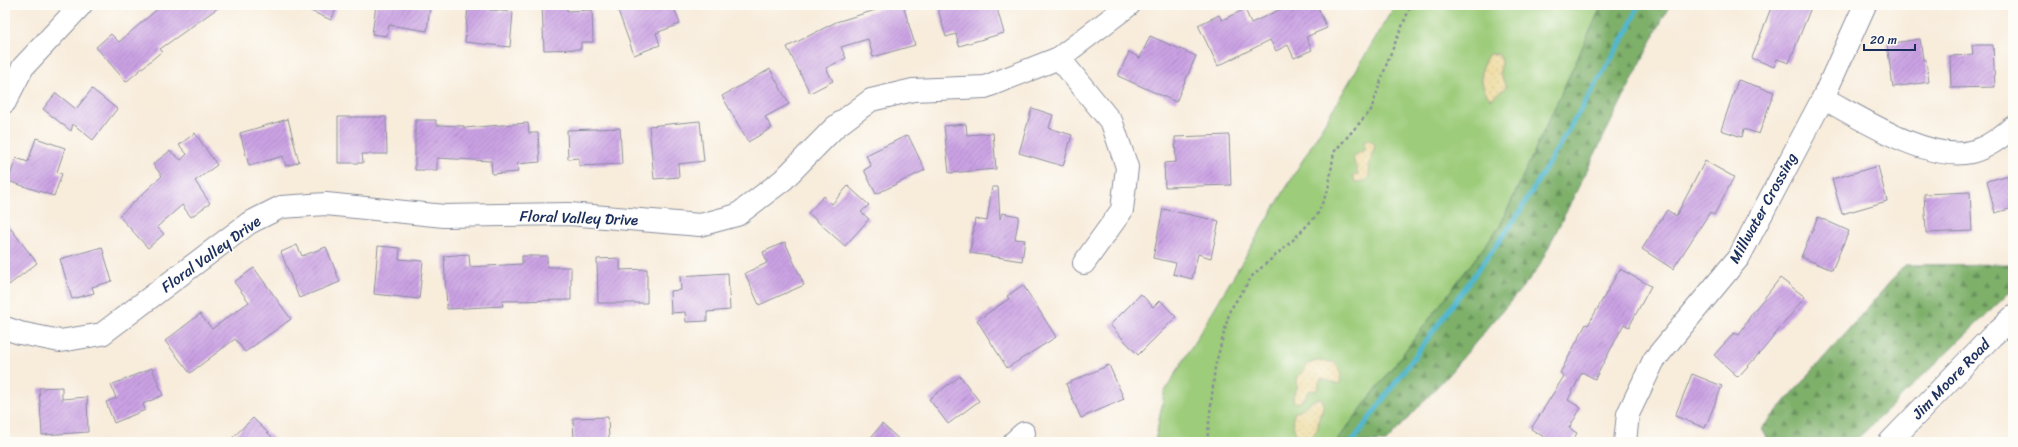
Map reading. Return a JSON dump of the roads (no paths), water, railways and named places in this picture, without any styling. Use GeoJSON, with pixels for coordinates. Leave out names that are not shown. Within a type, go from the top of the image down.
{"type":"FeatureCollection","features":[{"type":"Feature","properties":{"kind":"street"},"geometry":{"type":"LineString","coordinates":[[5,102],[23,67],[81,5]]}},
{"type":"Feature","properties":{"kind":"street","name":"Floral Valley Drive"},"geometry":{"type":"LineString","coordinates":[[5,328],[20,333],[60,341],[102,334],[250,223],[281,207],[326,204],[444,216],[569,214],[700,225],[737,215],[783,180],[835,127],[871,100],[913,90],[985,87],[1059,58],[1129,5]]}},
{"type":"Feature","properties":{"kind":"street","name":"Millwater Crossing"},"geometry":{"type":"LineString","coordinates":[[1625,442],[1628,414],[1654,360],[1738,257],[1823,98],[1865,5]]}},
{"type":"Feature","properties":{"kind":"street"},"geometry":{"type":"LineString","coordinates":[[1059,58],[1112,123],[1127,167],[1122,210],[1084,262]]}},
{"type":"Feature","properties":{"kind":"street"},"geometry":{"type":"LineString","coordinates":[[1823,98],[1911,144],[1946,153],[1971,152],[1995,142],[2013,127]]}},
{"type":"Feature","properties":{"kind":"street","name":"Jim Moore Road"},"geometry":{"type":"LineString","coordinates":[[1890,442],[1992,336],[2013,317]]}},
{"type":"Feature","properties":{"kind":"waterway"},"geometry":{"type":"LineString","coordinates":[[1352,442],[1516,218],[1630,27],[1638,5]]}}]}
